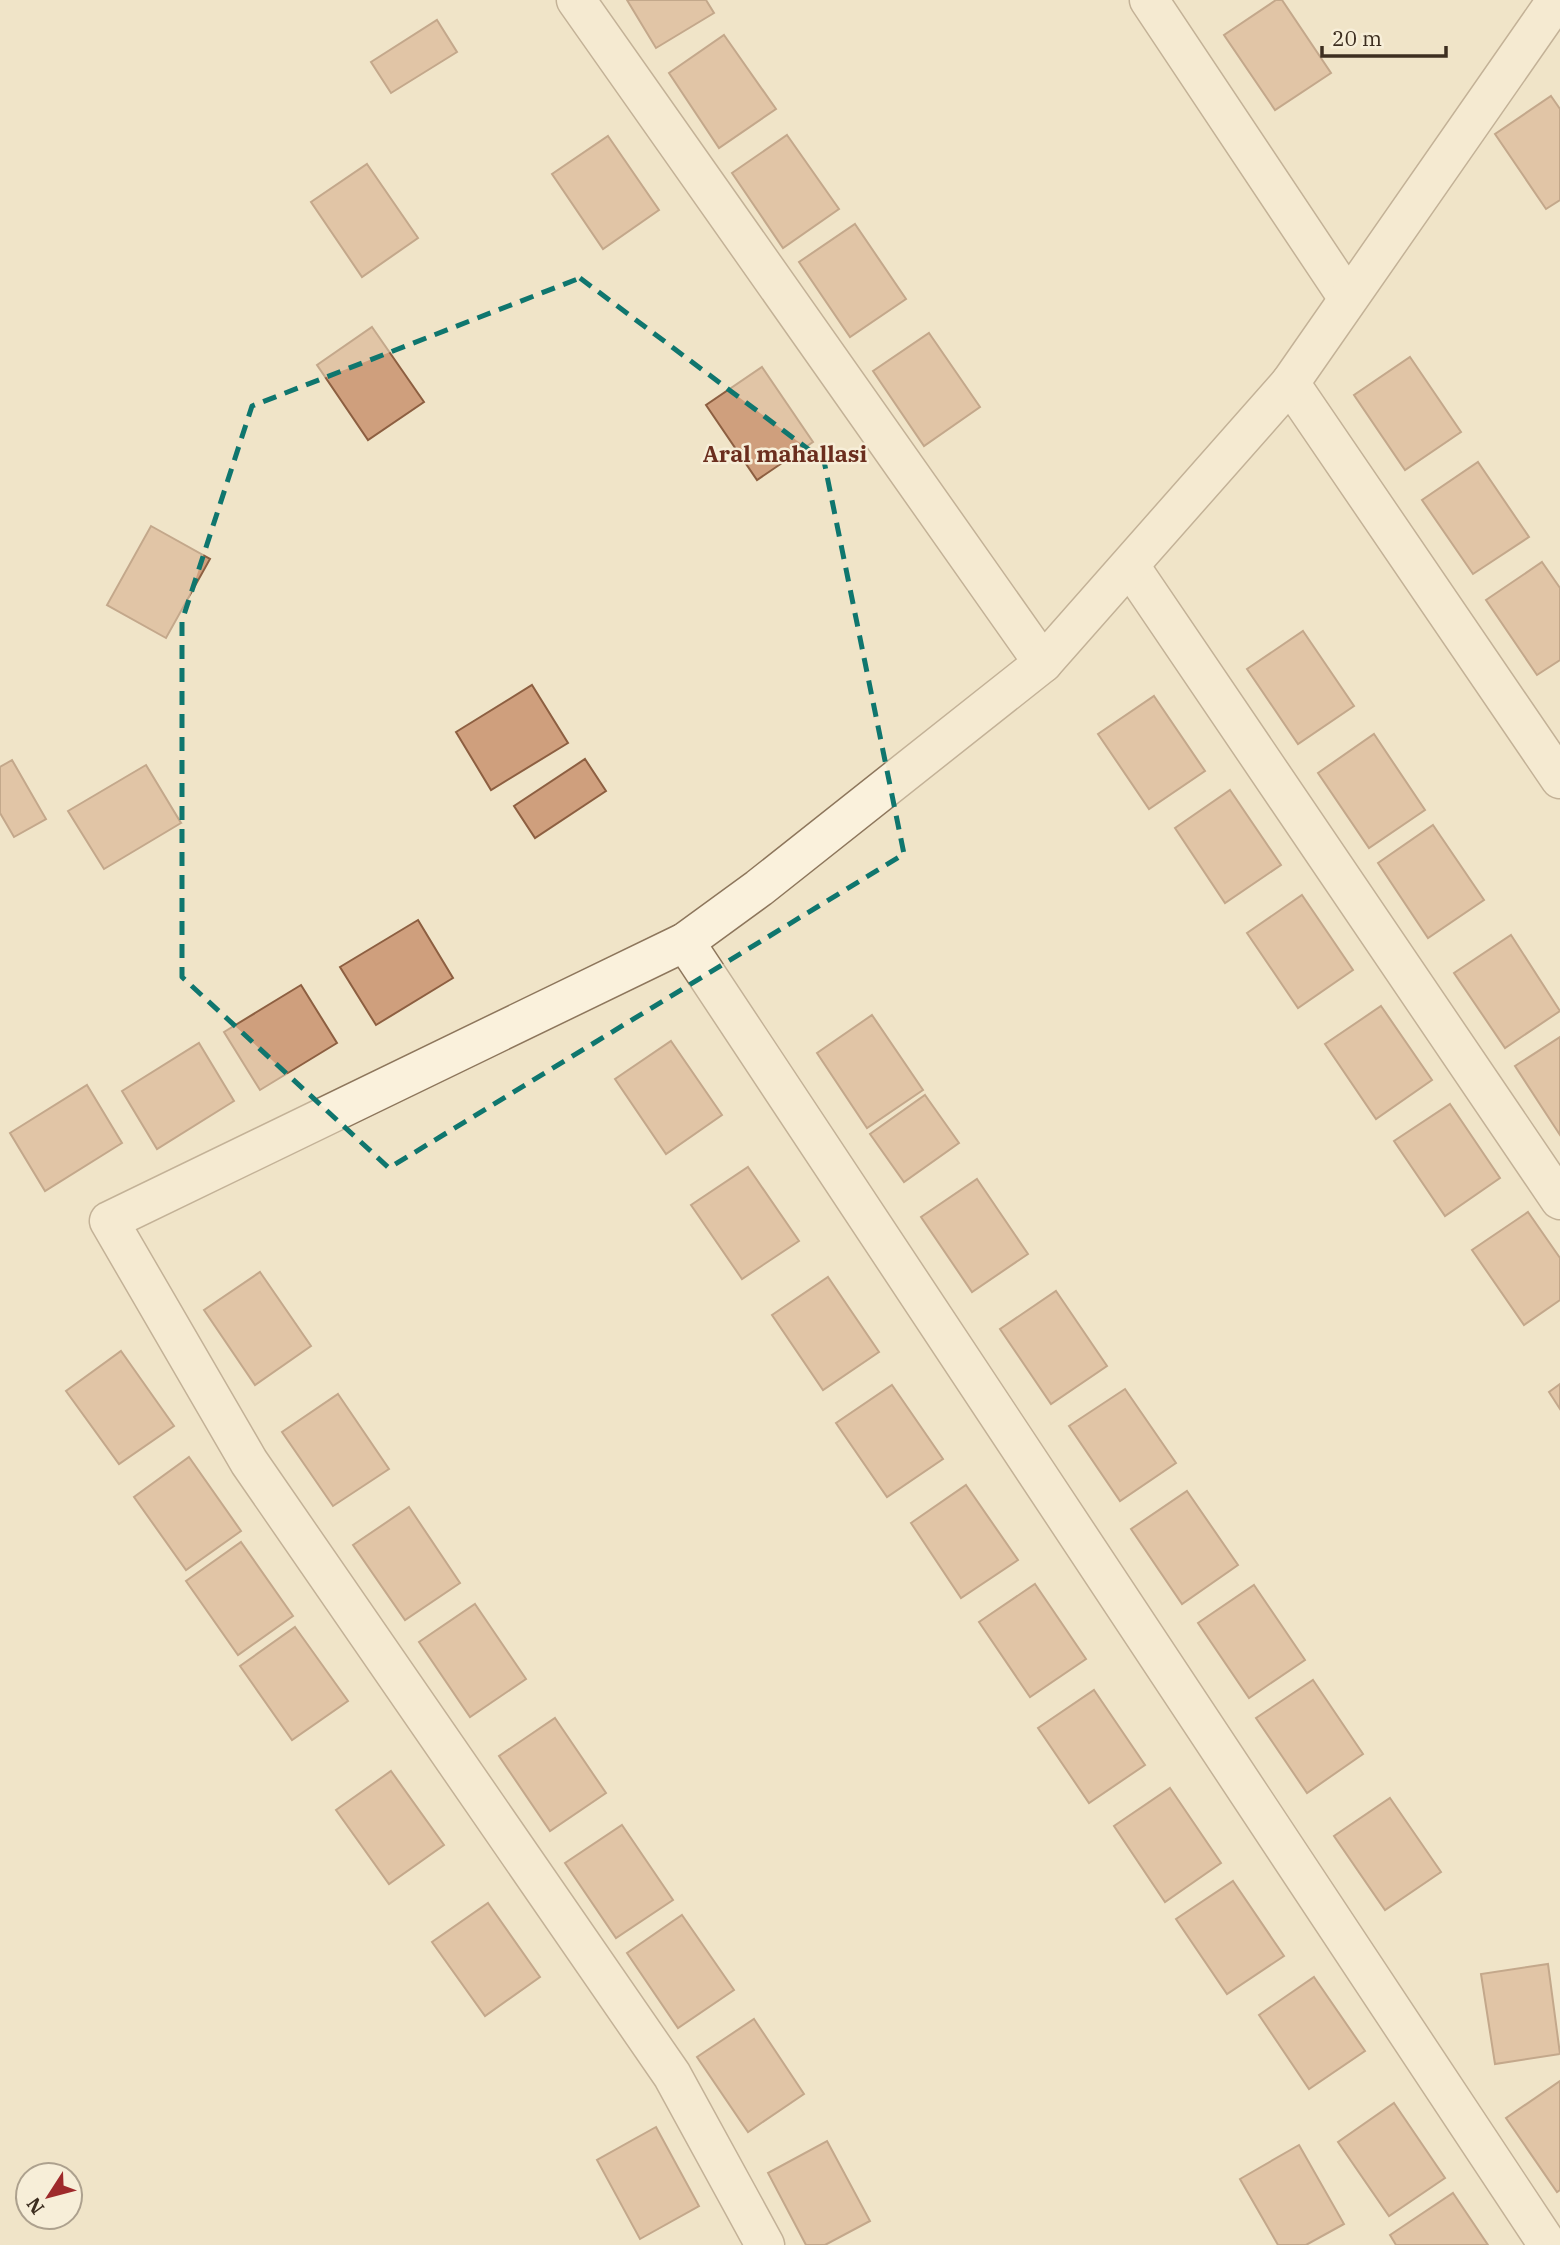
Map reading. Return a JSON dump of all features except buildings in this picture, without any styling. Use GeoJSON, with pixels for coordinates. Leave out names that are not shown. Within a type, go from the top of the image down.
{"type":"FeatureCollection","features":[{"type":"Feature","properties":{"kind":"street"},"geometry":{"type":"LineString","coordinates":[[576,0],[1043,663]]}},
{"type":"Feature","properties":{"kind":"street"},"geometry":{"type":"LineString","coordinates":[[1149,0],[1347,297]]}},
{"type":"Feature","properties":{"kind":"street"},"geometry":{"type":"LineString","coordinates":[[765,2245],[672,2075],[249,1462],[109,1221],[685,942],[759,888],[1043,663],[1290,383],[1347,297],[1557,10]]}},
{"type":"Feature","properties":{"kind":"street"},"geometry":{"type":"LineString","coordinates":[[1290,383],[1560,779]]}},
{"type":"Feature","properties":{"kind":"street"},"geometry":{"type":"LineString","coordinates":[[1130,566],[1560,1200]]}},
{"type":"Feature","properties":{"kind":"street"},"geometry":{"type":"LineString","coordinates":[[685,942],[1548,2245]]}},
{"type":"Feature","properties":{"kind":"highlighted area"},"geometry":{"type":"Polygon","coordinates":[[[580,278],[824,461],[904,854],[389,1168],[182,977],[182,621],[252,406],[580,278]]]}},
{"type":"Feature","properties":{"kind":"district","name":"Aral mahallasi"},"geometry":{"type":"Point","coordinates":[785,453]}}]}
